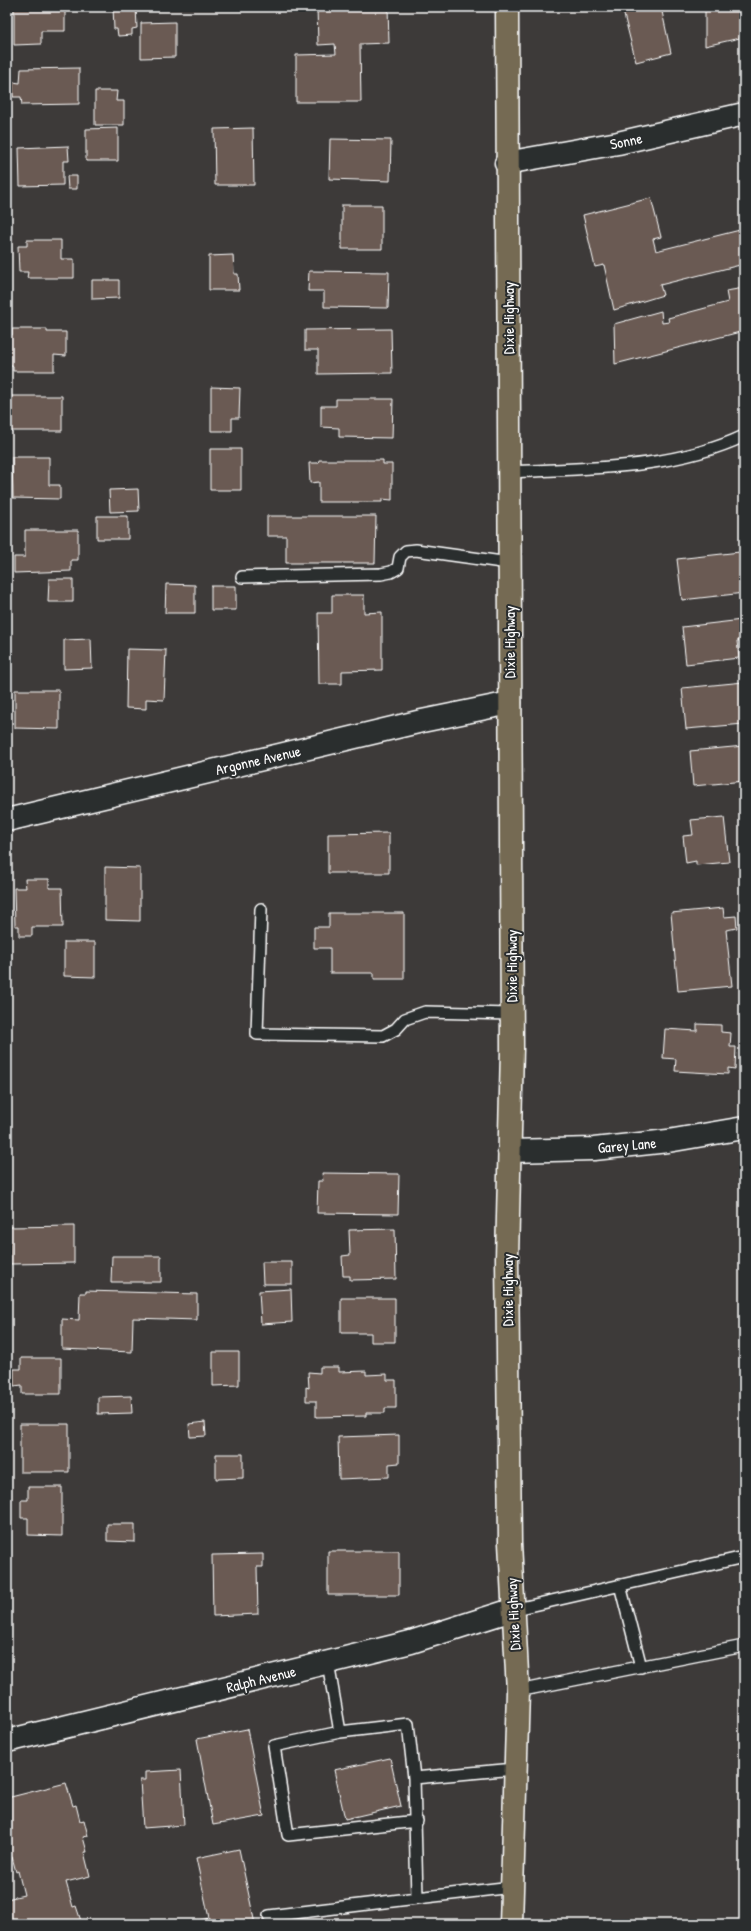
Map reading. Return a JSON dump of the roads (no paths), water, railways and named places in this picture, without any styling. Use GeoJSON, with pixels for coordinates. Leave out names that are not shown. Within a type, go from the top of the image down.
{"type":"FeatureCollection","features":[{"type":"Feature","properties":{"kind":"main road","name":"Dixie Highway"},"geometry":{"type":"LineString","coordinates":[[507,7],[506,162],[508,236],[511,1014],[507,1258],[510,1543],[512,1610],[518,1691],[511,1924]]}},
{"type":"Feature","properties":{"kind":"street","name":"Sonne"},"geometry":{"type":"LineString","coordinates":[[506,162],[618,143],[744,114]]}},
{"type":"Feature","properties":{"kind":"street","name":"Argonne Avenue"},"geometry":{"type":"LineString","coordinates":[[7,820],[422,721],[510,703]]}},
{"type":"Feature","properties":{"kind":"street","name":"Garey Lane"},"geometry":{"type":"LineString","coordinates":[[509,1151],[608,1147],[668,1142],[744,1128]]}},
{"type":"Feature","properties":{"kind":"street","name":"Ralph Avenue"},"geometry":{"type":"LineString","coordinates":[[7,1741],[411,1642],[512,1610]]}},
{"type":"Feature","properties":{"kind":"lane"},"geometry":{"type":"LineString","coordinates":[[509,472],[607,467],[657,461],[695,453],[744,436]]}},
{"type":"Feature","properties":{"kind":"lane"},"geometry":{"type":"LineString","coordinates":[[242,577],[381,574],[398,568],[400,557],[406,551],[416,550],[509,563]]}},
{"type":"Feature","properties":{"kind":"lane"},"geometry":{"type":"LineString","coordinates":[[261,909],[257,1034],[383,1036],[396,1030],[405,1020],[425,1012],[511,1014]]}},
{"type":"Feature","properties":{"kind":"lane"},"geometry":{"type":"LineString","coordinates":[[512,1610],[744,1557]]}},
{"type":"Feature","properties":{"kind":"lane"},"geometry":{"type":"LineString","coordinates":[[620,1585],[641,1666]]}},
{"type":"Feature","properties":{"kind":"lane"},"geometry":{"type":"LineString","coordinates":[[518,1691],[744,1646]]}},
{"type":"Feature","properties":{"kind":"lane"},"geometry":{"type":"LineString","coordinates":[[328,1663],[340,1732]]}},
{"type":"Feature","properties":{"kind":"lane"},"geometry":{"type":"LineString","coordinates":[[417,1821],[288,1835],[274,1746],[340,1732],[408,1724],[417,1821],[417,1898]]}},
{"type":"Feature","properties":{"kind":"lane"},"geometry":{"type":"LineString","coordinates":[[414,1778],[515,1769]]}},
{"type":"Feature","properties":{"kind":"lane"},"geometry":{"type":"LineString","coordinates":[[269,1916],[512,1888]]}}]}
